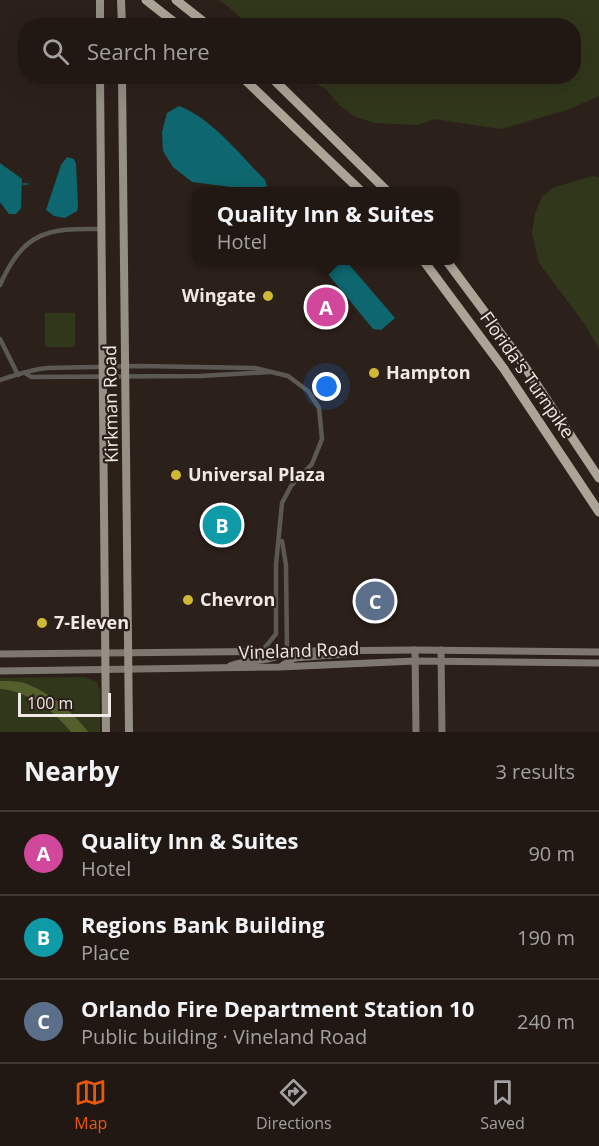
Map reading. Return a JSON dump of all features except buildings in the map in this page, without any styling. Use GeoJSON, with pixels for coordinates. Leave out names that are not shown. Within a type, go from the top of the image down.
{"type":"FeatureCollection","features":[{"type":"Feature","properties":{"kind":"highway"},"geometry":{"type":"LineString","coordinates":[[146,0],[169,18]]}},
{"type":"Feature","properties":{"kind":"highway"},"geometry":{"type":"LineString","coordinates":[[176,0],[199,18]]}},
{"type":"Feature","properties":{"kind":"highway"},"geometry":{"type":"LineString","coordinates":[[250,84],[357,187]]}},
{"type":"Feature","properties":{"kind":"highway"},"geometry":{"type":"LineString","coordinates":[[278,84],[383,187]]}},
{"type":"Feature","properties":{"kind":"highway","name":"Florida's Turnpike"},"geometry":{"type":"LineString","coordinates":[[426,265],[504,369],[599,512]]}},
{"type":"Feature","properties":{"kind":"highway","name":"Florida's Turnpike"},"geometry":{"type":"LineString","coordinates":[[449,265],[519,358],[599,478]]}},
{"type":"Feature","properties":{"kind":"main road"},"geometry":{"type":"LineString","coordinates":[[100,0],[100,18]]}},
{"type":"Feature","properties":{"kind":"main road","name":"Kirkman Road"},"geometry":{"type":"LineString","coordinates":[[100,84],[106,732]]}},
{"type":"Feature","properties":{"kind":"main road","name":"Kirkman Road"},"geometry":{"type":"LineString","coordinates":[[122,84],[129,732]]}},
{"type":"Feature","properties":{"kind":"street"},"geometry":{"type":"LineString","coordinates":[[0,285],[19,254],[43,233],[61,229],[101,229]]}},
{"type":"Feature","properties":{"kind":"street"},"geometry":{"type":"LineString","coordinates":[[0,339],[18,375]]}},
{"type":"Feature","properties":{"kind":"street"},"geometry":{"type":"LineString","coordinates":[[213,376],[214,366]]}},
{"type":"Feature","properties":{"kind":"street"},"geometry":{"type":"LineString","coordinates":[[0,380],[38,368],[214,366],[276,372],[293,379],[308,391],[317,403],[323,427],[321,445],[315,458],[291,486],[283,500],[276,565],[276,634],[270,645],[260,652]]}},
{"type":"Feature","properties":{"kind":"street"},"geometry":{"type":"LineString","coordinates":[[25,373],[31,377],[126,377],[213,376],[276,372]]}},
{"type":"Feature","properties":{"kind":"street"},"geometry":{"type":"LineString","coordinates":[[225,668],[240,662],[268,661],[287,652],[286,565],[281,535]]}},
{"type":"Feature","properties":{"kind":"street"},"geometry":{"type":"LineString","coordinates":[[276,565],[286,565]]}},
{"type":"Feature","properties":{"kind":"street"},"geometry":{"type":"LineString","coordinates":[[415,650],[416,732]]}},
{"type":"Feature","properties":{"kind":"street","name":"Vineland Road"},"geometry":{"type":"LineString","coordinates":[[0,654],[415,650],[599,652]]}},
{"type":"Feature","properties":{"kind":"street"},"geometry":{"type":"LineString","coordinates":[[441,650],[442,732]]}},
{"type":"Feature","properties":{"kind":"street"},"geometry":{"type":"LineString","coordinates":[[279,667],[295,658],[330,657],[365,651]]}},
{"type":"Feature","properties":{"kind":"street","name":"Vineland Road"},"geometry":{"type":"LineString","coordinates":[[0,671],[279,667],[415,661],[599,663]]}},
{"type":"Feature","properties":{"kind":"green space"},"geometry":{"type":"Polygon","coordinates":[[[219,0],[599,0],[599,96],[567,110],[501,129],[434,119],[418,125],[374,123],[356,117],[339,105],[326,89],[316,84],[581,84],[581,18],[241,18],[219,0]]]}},
{"type":"Feature","properties":{"kind":"green space"},"geometry":{"type":"Polygon","coordinates":[[[592,176],[599,177],[599,349],[584,323],[539,263],[532,233],[535,214],[542,197],[552,188],[592,176]]]}},
{"type":"Feature","properties":{"kind":"green space"},"geometry":{"type":"Polygon","coordinates":[[[45,313],[75,313],[75,347],[45,347],[45,313]]]}},
{"type":"Feature","properties":{"kind":"green space"},"geometry":{"type":"Polygon","coordinates":[[[85,677],[97,682],[100,690],[100,732],[0,732],[0,678],[85,677]]]}},
{"type":"Feature","properties":{"kind":"green space"},"geometry":{"type":"Polygon","coordinates":[[[0,681],[24,683],[42,691],[68,710],[88,732],[71,732],[40,703],[21,694],[0,689],[0,681]]]}},
{"type":"Feature","properties":{"kind":"water"},"geometry":{"type":"Polygon","coordinates":[[[179,106],[203,120],[236,149],[265,180],[267,186],[231,187],[192,182],[173,167],[163,151],[162,132],[167,113],[179,106]]]}},
{"type":"Feature","properties":{"kind":"water"},"geometry":{"type":"Polygon","coordinates":[[[67,157],[74,159],[76,164],[78,207],[77,211],[65,218],[54,216],[46,210],[61,165],[67,157]]]}},
{"type":"Feature","properties":{"kind":"water"},"geometry":{"type":"Polygon","coordinates":[[[0,163],[22,179],[21,208],[16,214],[9,214],[0,202],[0,163]]]}},
{"type":"Feature","properties":{"kind":"water"},"geometry":{"type":"Polygon","coordinates":[[[318,265],[349,265],[395,318],[381,330],[373,329],[323,268],[318,265]]]}},
{"type":"Feature","properties":{"kind":"waterway"},"geometry":{"type":"LineString","coordinates":[[23,184],[28,184]]}},
{"type":"Feature","properties":{"kind":"place","name":"Wingate"},"geometry":{"type":"Point","coordinates":[268,296]}},
{"type":"Feature","properties":{"kind":"place","name":"Quality Inn & Suites"},"geometry":{"type":"Point","coordinates":[326,307]}},
{"type":"Feature","properties":{"kind":"place","name":"Hampton"},"geometry":{"type":"Point","coordinates":[374,373]}},
{"type":"Feature","properties":{"kind":"place","name":"Universal Plaza"},"geometry":{"type":"Point","coordinates":[176,475]}},
{"type":"Feature","properties":{"kind":"place","name":"Regions Bank Building"},"geometry":{"type":"Point","coordinates":[222,525]}},
{"type":"Feature","properties":{"kind":"place","name":"Chevron"},"geometry":{"type":"Point","coordinates":[188,600]}},
{"type":"Feature","properties":{"kind":"place","name":"Orlando Fire Department Station 10"},"geometry":{"type":"Point","coordinates":[375,601]}},
{"type":"Feature","properties":{"kind":"place","name":"7-Eleven"},"geometry":{"type":"Point","coordinates":[42,623]}}]}
